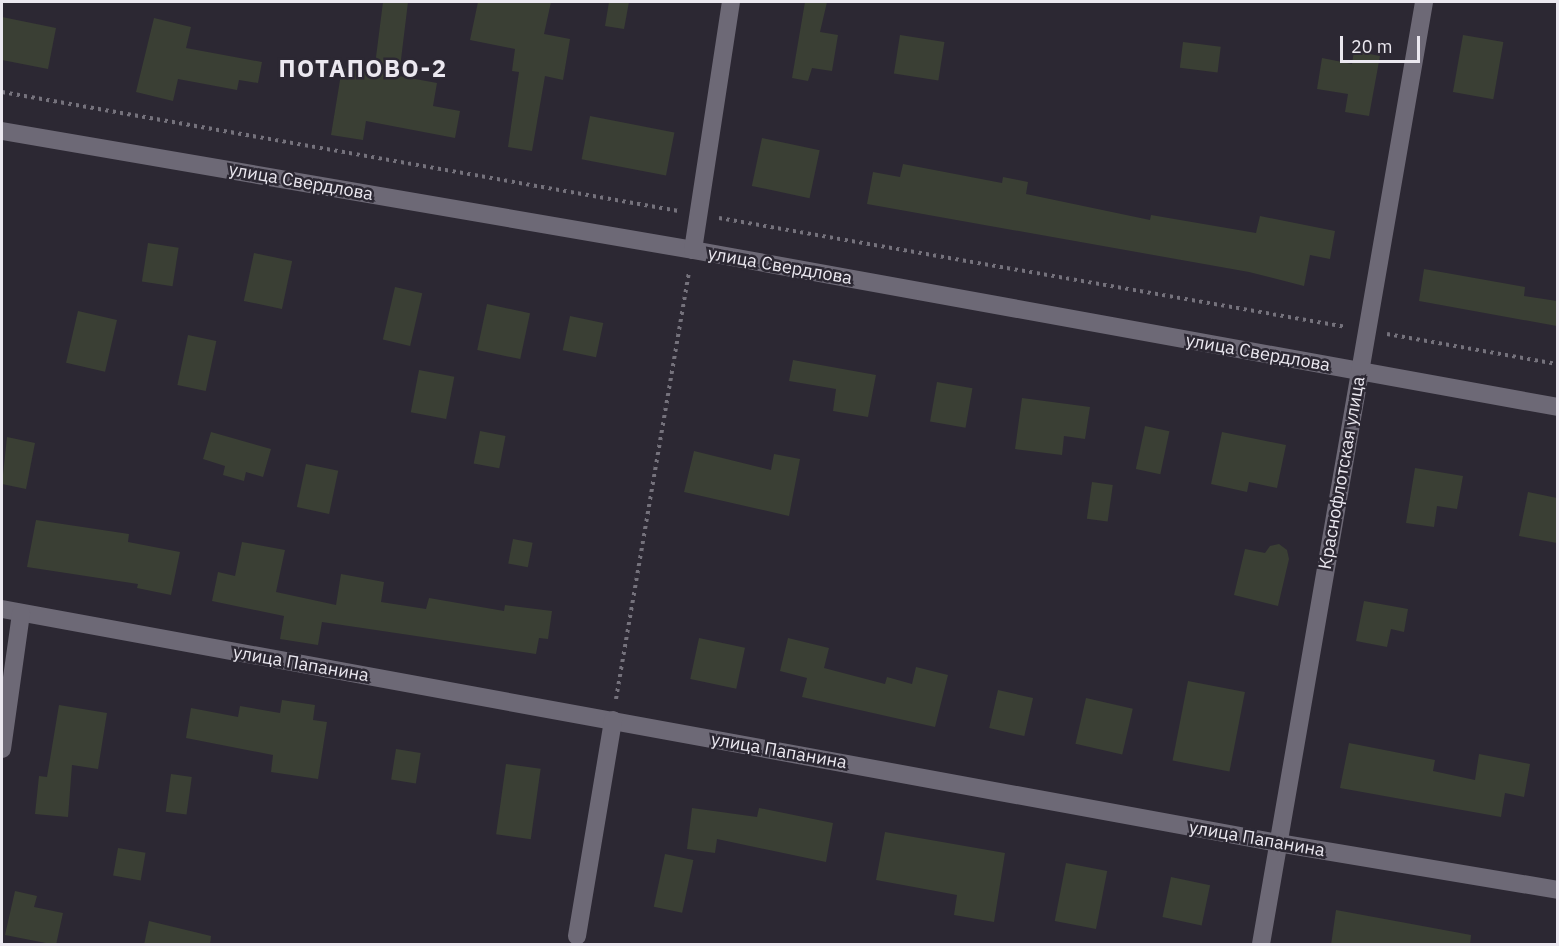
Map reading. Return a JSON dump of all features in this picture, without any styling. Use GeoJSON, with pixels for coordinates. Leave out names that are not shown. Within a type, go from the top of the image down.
{"type":"FeatureCollection","features":[{"type":"Feature","properties":{"kind":"street"},"geometry":{"type":"LineString","coordinates":[[693,250],[727,2]]}},
{"type":"Feature","properties":{"kind":"street","name":"Краснофлотская улица"},"geometry":{"type":"LineString","coordinates":[[1261,945],[1424,2]]}},
{"type":"Feature","properties":{"kind":"street","name":"улица Свердлова"},"geometry":{"type":"LineString","coordinates":[[2,131],[693,250],[1557,407]]}},
{"type":"Feature","properties":{"kind":"street","name":"улица Папанина"},"geometry":{"type":"LineString","coordinates":[[2,609],[1278,843],[1557,890]]}},
{"type":"Feature","properties":{"kind":"street"},"geometry":{"type":"LineString","coordinates":[[2,749],[21,613]]}},
{"type":"Feature","properties":{"kind":"street"},"geometry":{"type":"LineString","coordinates":[[577,936],[613,720]]}},
{"type":"Feature","properties":{"kind":"path"},"geometry":{"type":"LineString","coordinates":[[2,92],[1557,364]]}},
{"type":"Feature","properties":{"kind":"path"},"geometry":{"type":"LineString","coordinates":[[613,720],[693,250]]}},
{"type":"Feature","properties":{"kind":"building"},"geometry":{"type":"Polygon","coordinates":[[[383,2],[408,2],[399,76],[437,83],[433,106],[460,111],[455,138],[366,121],[363,140],[331,135],[342,68],[374,73],[383,2]]]}},
{"type":"Feature","properties":{"kind":"building"},"geometry":{"type":"Polygon","coordinates":[[[478,2],[551,2],[544,34],[570,39],[563,80],[545,76],[532,151],[508,147],[519,72],[512,71],[515,49],[470,40],[478,2]]]}},
{"type":"Feature","properties":{"kind":"building"},"geometry":{"type":"Polygon","coordinates":[[[609,2],[629,2],[624,29],[605,26],[609,2]]]}},
{"type":"Feature","properties":{"kind":"building"},"geometry":{"type":"Polygon","coordinates":[[[805,2],[827,2],[820,32],[838,35],[832,71],[812,68],[808,81],[792,78],[805,2]]]}},
{"type":"Feature","properties":{"kind":"building"},"geometry":{"type":"Polygon","coordinates":[[[2,17],[56,28],[48,69],[2,60],[2,17]]]}},
{"type":"Feature","properties":{"kind":"building"},"geometry":{"type":"Polygon","coordinates":[[[154,18],[191,27],[186,48],[262,62],[258,83],[239,80],[237,90],[178,79],[173,101],[136,92],[154,18]]]}},
{"type":"Feature","properties":{"kind":"building"},"geometry":{"type":"Polygon","coordinates":[[[900,35],[944,42],[938,81],[894,74],[900,35]]]}},
{"type":"Feature","properties":{"kind":"building"},"geometry":{"type":"Polygon","coordinates":[[[1463,35],[1503,42],[1493,99],[1453,92],[1463,35]]]}},
{"type":"Feature","properties":{"kind":"building"},"geometry":{"type":"Polygon","coordinates":[[[1183,42],[1221,47],[1218,72],[1180,68],[1183,42]]]}},
{"type":"Feature","properties":{"kind":"building"},"geometry":{"type":"Polygon","coordinates":[[[1354,51],[1380,56],[1369,116],[1345,112],[1348,94],[1317,89],[1322,58],[1352,64],[1354,51]]]}},
{"type":"Feature","properties":{"kind":"building"},"geometry":{"type":"Polygon","coordinates":[[[590,116],[674,132],[666,176],[582,159],[590,116]]]}},
{"type":"Feature","properties":{"kind":"building"},"geometry":{"type":"Polygon","coordinates":[[[762,138],[820,150],[810,198],[752,186],[762,138]]]}},
{"type":"Feature","properties":{"kind":"building"},"geometry":{"type":"Polygon","coordinates":[[[903,164],[1002,183],[1003,177],[1028,182],[1026,194],[1150,220],[1151,215],[1256,233],[1260,216],[1335,231],[1330,259],[1310,255],[1304,286],[1249,272],[867,204],[873,172],[900,177],[903,164]]]}},
{"type":"Feature","properties":{"kind":"building"},"geometry":{"type":"Polygon","coordinates":[[[148,243],[179,248],[173,286],[142,282],[148,243]]]}},
{"type":"Feature","properties":{"kind":"building"},"geometry":{"type":"Polygon","coordinates":[[[254,253],[292,261],[282,309],[244,301],[254,253]]]}},
{"type":"Feature","properties":{"kind":"building"},"geometry":{"type":"Polygon","coordinates":[[[1424,269],[1525,287],[1524,296],[1557,301],[1557,326],[1419,301],[1424,269]]]}},
{"type":"Feature","properties":{"kind":"building"},"geometry":{"type":"Polygon","coordinates":[[[395,287],[422,293],[410,346],[383,340],[395,287]]]}},
{"type":"Feature","properties":{"kind":"building"},"geometry":{"type":"Polygon","coordinates":[[[487,304],[530,313],[520,359],[477,350],[487,304]]]}},
{"type":"Feature","properties":{"kind":"building"},"geometry":{"type":"Polygon","coordinates":[[[78,311],[117,320],[105,372],[66,363],[78,311]]]}},
{"type":"Feature","properties":{"kind":"building"},"geometry":{"type":"Polygon","coordinates":[[[570,316],[603,323],[596,357],[563,350],[570,316]]]}},
{"type":"Feature","properties":{"kind":"building"},"geometry":{"type":"Polygon","coordinates":[[[188,335],[216,341],[206,391],[177,385],[188,335]]]}},
{"type":"Feature","properties":{"kind":"building"},"geometry":{"type":"Polygon","coordinates":[[[793,360],[876,375],[868,417],[833,411],[836,389],[789,381],[793,360]]]}},
{"type":"Feature","properties":{"kind":"building"},"geometry":{"type":"Polygon","coordinates":[[[419,370],[454,377],[446,419],[411,412],[419,370]]]}},
{"type":"Feature","properties":{"kind":"building"},"geometry":{"type":"Polygon","coordinates":[[[937,382],[972,388],[966,428],[930,421],[937,382]]]}},
{"type":"Feature","properties":{"kind":"building"},"geometry":{"type":"Polygon","coordinates":[[[1022,398],[1090,407],[1085,439],[1064,436],[1062,455],[1015,449],[1022,398]]]}},
{"type":"Feature","properties":{"kind":"building"},"geometry":{"type":"Polygon","coordinates":[[[1145,426],[1169,431],[1160,474],[1136,469],[1145,426]]]}},
{"type":"Feature","properties":{"kind":"building"},"geometry":{"type":"Polygon","coordinates":[[[480,431],[506,436],[499,468],[474,463],[480,431]]]}},
{"type":"Feature","properties":{"kind":"building"},"geometry":{"type":"Polygon","coordinates":[[[211,432],[271,449],[263,477],[246,472],[244,481],[223,475],[225,466],[203,459],[211,432]]]}},
{"type":"Feature","properties":{"kind":"building"},"geometry":{"type":"Polygon","coordinates":[[[1222,432],[1286,445],[1277,488],[1249,482],[1247,492],[1211,484],[1222,432]]]}},
{"type":"Feature","properties":{"kind":"building"},"geometry":{"type":"Polygon","coordinates":[[[7,437],[35,443],[26,489],[2,484],[7,437]]]}},
{"type":"Feature","properties":{"kind":"building"},"geometry":{"type":"Polygon","coordinates":[[[694,451],[771,470],[774,454],[800,459],[789,516],[684,492],[694,451]]]}},
{"type":"Feature","properties":{"kind":"building"},"geometry":{"type":"Polygon","coordinates":[[[306,464],[338,471],[329,514],[297,507],[306,464]]]}},
{"type":"Feature","properties":{"kind":"building"},"geometry":{"type":"Polygon","coordinates":[[[1415,468],[1463,476],[1457,509],[1437,506],[1434,527],[1406,523],[1415,468]]]}},
{"type":"Feature","properties":{"kind":"building"},"geometry":{"type":"Polygon","coordinates":[[[1092,482],[1113,485],[1108,522],[1087,519],[1092,482]]]}},
{"type":"Feature","properties":{"kind":"building"},"geometry":{"type":"Polygon","coordinates":[[[1528,492],[1557,498],[1557,543],[1519,536],[1528,492]]]}},
{"type":"Feature","properties":{"kind":"building"},"geometry":{"type":"Polygon","coordinates":[[[36,520],[129,534],[128,542],[180,552],[171,595],[137,588],[138,584],[27,567],[36,520]]]}},
{"type":"Feature","properties":{"kind":"building"},"geometry":{"type":"Polygon","coordinates":[[[513,539],[533,543],[528,567],[508,564],[513,539]]]}},
{"type":"Feature","properties":{"kind":"building"},"geometry":{"type":"Polygon","coordinates":[[[242,542],[285,550],[276,592],[336,605],[341,574],[384,582],[381,602],[426,609],[429,598],[504,611],[505,605],[552,611],[548,639],[539,638],[536,654],[322,622],[318,645],[280,639],[284,616],[212,601],[218,572],[235,576],[242,542]]]}},
{"type":"Feature","properties":{"kind":"building"},"geometry":{"type":"Polygon","coordinates":[[[1279,544],[1287,550],[1289,559],[1278,606],[1234,595],[1245,549],[1265,553],[1270,546],[1279,544]]]}},
{"type":"Feature","properties":{"kind":"building"},"geometry":{"type":"Polygon","coordinates":[[[1364,601],[1408,609],[1404,632],[1391,629],[1387,647],[1356,641],[1364,601]]]}},
{"type":"Feature","properties":{"kind":"building"},"geometry":{"type":"Polygon","coordinates":[[[699,638],[745,648],[736,689],[690,679],[699,638]]]}},
{"type":"Feature","properties":{"kind":"building"},"geometry":{"type":"Polygon","coordinates":[[[788,638],[829,648],[824,668],[885,684],[887,677],[912,684],[916,667],[948,675],[935,727],[802,697],[807,678],[780,671],[788,638]]]}},
{"type":"Feature","properties":{"kind":"building"},"geometry":{"type":"Polygon","coordinates":[[[1188,681],[1245,692],[1229,772],[1173,761],[1188,681]]]}},
{"type":"Feature","properties":{"kind":"building"},"geometry":{"type":"Polygon","coordinates":[[[998,690],[1033,698],[1024,736],[989,728],[998,690]]]}},
{"type":"Feature","properties":{"kind":"building"},"geometry":{"type":"Polygon","coordinates":[[[1086,698],[1133,709],[1122,755],[1075,744],[1086,698]]]}},
{"type":"Feature","properties":{"kind":"building"},"geometry":{"type":"Polygon","coordinates":[[[282,700],[315,705],[313,720],[327,722],[318,779],[271,772],[273,755],[186,738],[191,708],[238,717],[240,706],[280,713],[282,700]]]}},
{"type":"Feature","properties":{"kind":"building"},"geometry":{"type":"Polygon","coordinates":[[[59,705],[107,713],[98,769],[72,765],[68,817],[35,814],[39,776],[47,777],[59,705]]]}},
{"type":"Feature","properties":{"kind":"building"},"geometry":{"type":"Polygon","coordinates":[[[1349,743],[1435,760],[1433,771],[1475,780],[1479,754],[1530,764],[1524,797],[1505,793],[1501,817],[1340,788],[1349,743]]]}},
{"type":"Feature","properties":{"kind":"building"},"geometry":{"type":"Polygon","coordinates":[[[396,749],[421,753],[416,784],[391,780],[396,749]]]}},
{"type":"Feature","properties":{"kind":"building"},"geometry":{"type":"Polygon","coordinates":[[[506,764],[541,769],[531,839],[496,834],[506,764]]]}},
{"type":"Feature","properties":{"kind":"building"},"geometry":{"type":"Polygon","coordinates":[[[171,774],[192,777],[187,815],[166,812],[171,774]]]}},
{"type":"Feature","properties":{"kind":"building"},"geometry":{"type":"Polygon","coordinates":[[[692,808],[757,817],[759,808],[833,823],[826,862],[717,839],[715,853],[687,849],[692,808]]]}},
{"type":"Feature","properties":{"kind":"building"},"geometry":{"type":"Polygon","coordinates":[[[885,832],[1005,853],[994,922],[954,915],[957,895],[876,880],[885,832]]]}},
{"type":"Feature","properties":{"kind":"building"},"geometry":{"type":"Polygon","coordinates":[[[118,848],[146,853],[141,880],[113,876],[118,848]]]}},
{"type":"Feature","properties":{"kind":"building"},"geometry":{"type":"Polygon","coordinates":[[[665,854],[693,860],[682,913],[654,907],[665,854]]]}},
{"type":"Feature","properties":{"kind":"building"},"geometry":{"type":"Polygon","coordinates":[[[1066,863],[1107,871],[1096,929],[1055,921],[1066,863]]]}},
{"type":"Feature","properties":{"kind":"building"},"geometry":{"type":"Polygon","coordinates":[[[1171,877],[1210,885],[1202,925],[1162,917],[1171,877]]]}},
{"type":"Feature","properties":{"kind":"building"},"geometry":{"type":"Polygon","coordinates":[[[15,891],[37,896],[34,907],[63,913],[56,945],[5,935],[15,891]]]}},
{"type":"Feature","properties":{"kind":"building"},"geometry":{"type":"Polygon","coordinates":[[[1336,910],[1471,935],[1470,945],[1331,945],[1336,910]]]}},
{"type":"Feature","properties":{"kind":"building"},"geometry":{"type":"Polygon","coordinates":[[[149,921],[211,936],[210,945],[144,945],[149,921]]]}},
{"type":"Feature","properties":{"kind":"district","name":"ПОТАПОВО-2"},"geometry":{"type":"Point","coordinates":[363,69]}}]}
